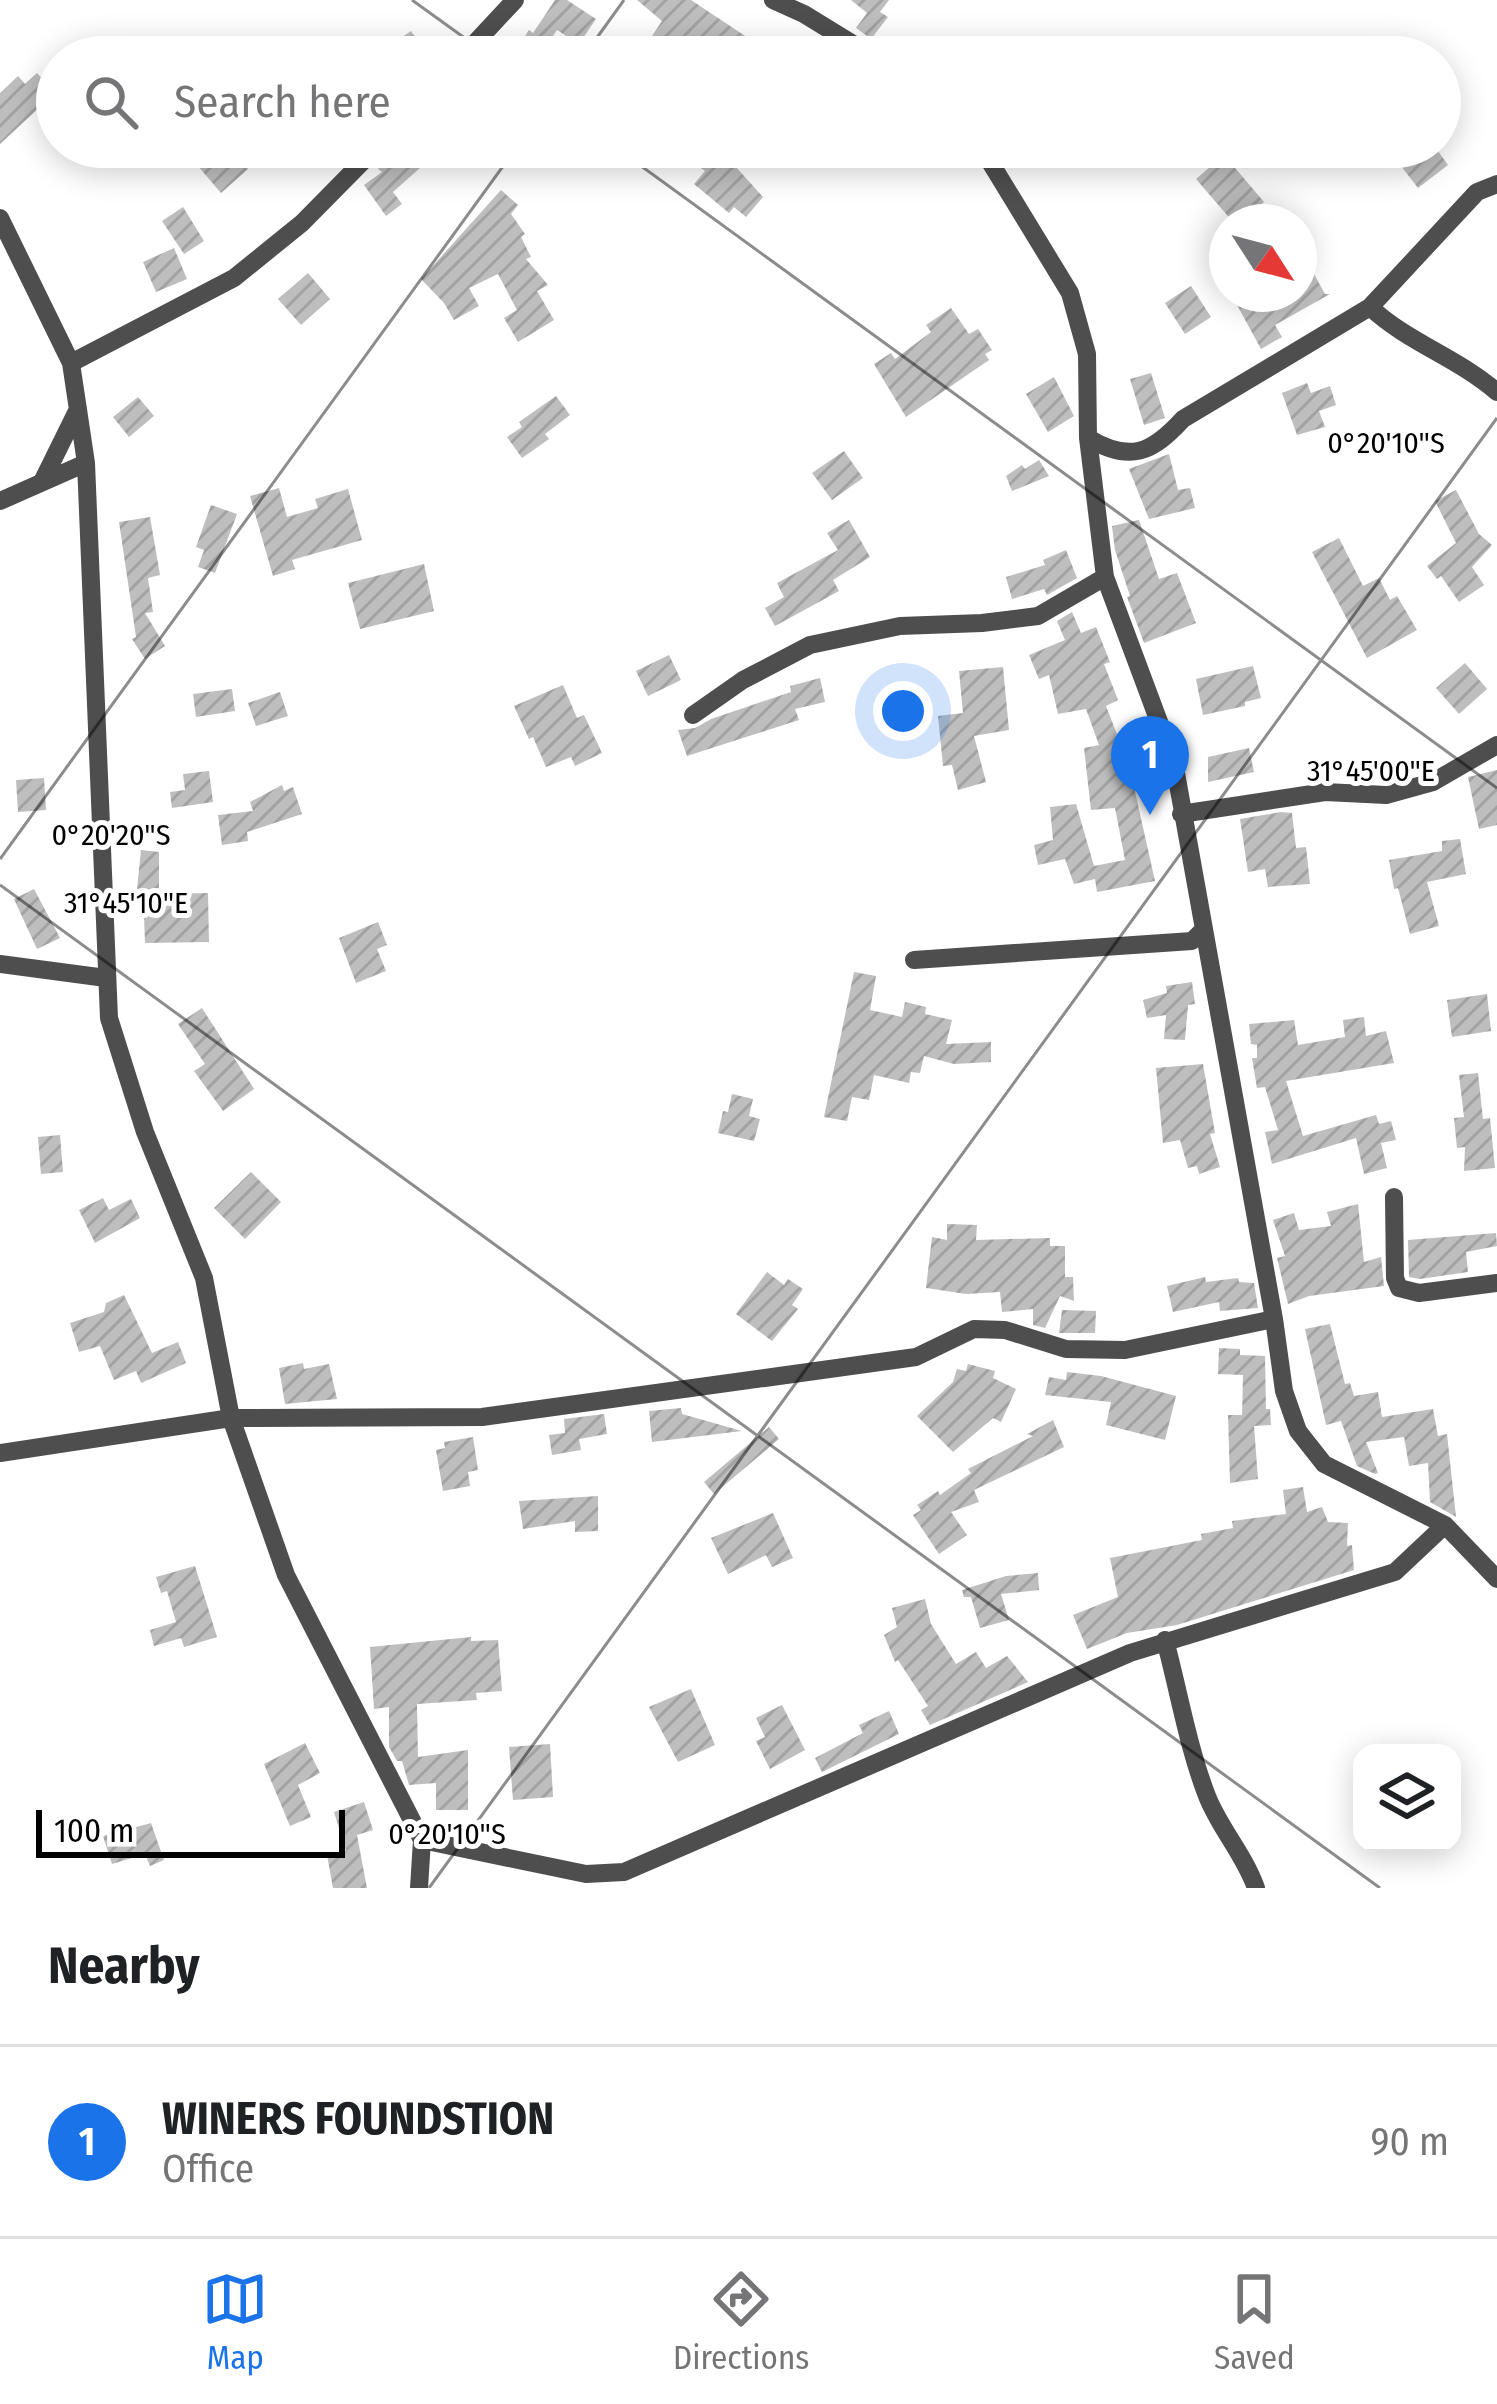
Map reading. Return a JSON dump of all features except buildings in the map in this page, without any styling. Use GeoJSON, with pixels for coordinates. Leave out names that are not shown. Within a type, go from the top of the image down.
{"type":"FeatureCollection","features":[{"type":"Feature","properties":{"kind":"street"},"geometry":{"type":"LineString","coordinates":[[482,36],[515,0]]}},
{"type":"Feature","properties":{"kind":"street"},"geometry":{"type":"LineString","coordinates":[[773,0],[840,36]]}},
{"type":"Feature","properties":{"kind":"street"},"geometry":{"type":"LineString","coordinates":[[71,363],[234,278],[302,223],[356,168]]}},
{"type":"Feature","properties":{"kind":"street"},"geometry":{"type":"LineString","coordinates":[[994,168],[1070,293],[1087,354],[1088,438],[1105,577],[1174,762],[1284,1391],[1298,1431],[1324,1464],[1445,1525],[1497,1579]]}},
{"type":"Feature","properties":{"kind":"street"},"geometry":{"type":"LineString","coordinates":[[1088,438],[1108,450],[1141,452],[1162,442],[1183,419],[1370,308],[1477,192],[1497,184]]}},
{"type":"Feature","properties":{"kind":"street"},"geometry":{"type":"LineString","coordinates":[[0,218],[71,363],[86,464],[109,1018],[145,1132],[204,1278],[231,1418],[286,1575],[422,1840],[419,1888]]}},
{"type":"Feature","properties":{"kind":"street"},"geometry":{"type":"LineString","coordinates":[[1370,308],[1497,392]]}},
{"type":"Feature","properties":{"kind":"street"},"geometry":{"type":"LineString","coordinates":[[43,480],[78,409]]}},
{"type":"Feature","properties":{"kind":"street"},"geometry":{"type":"LineString","coordinates":[[0,501],[86,464]]}},
{"type":"Feature","properties":{"kind":"street"},"geometry":{"type":"LineString","coordinates":[[693,715],[743,680],[810,645],[900,626],[1038,616],[1105,577]]}},
{"type":"Feature","properties":{"kind":"street"},"geometry":{"type":"LineString","coordinates":[[1181,814],[1325,792],[1386,795],[1433,782],[1497,745]]}},
{"type":"Feature","properties":{"kind":"street"},"geometry":{"type":"LineString","coordinates":[[914,960],[1192,941],[1204,928]]}},
{"type":"Feature","properties":{"kind":"street"},"geometry":{"type":"LineString","coordinates":[[0,964],[106,978]]}},
{"type":"Feature","properties":{"kind":"street"},"geometry":{"type":"LineString","coordinates":[[1394,1197],[1399,1288],[1419,1293],[1497,1283]]}},
{"type":"Feature","properties":{"kind":"street"},"geometry":{"type":"LineString","coordinates":[[0,1453],[231,1418],[482,1417],[916,1358],[974,1329],[1005,1330],[1066,1349],[1125,1350],[1274,1318]]}},
{"type":"Feature","properties":{"kind":"street"},"geometry":{"type":"LineString","coordinates":[[422,1840],[586,1874],[624,1872],[1166,1640],[1395,1572],[1445,1525]]}},
{"type":"Feature","properties":{"kind":"street"},"geometry":{"type":"LineString","coordinates":[[1166,1640],[1206,1794],[1217,1820],[1240,1848],[1256,1888]]}},
{"type":"Feature","properties":{"kind":"place","name":"WINERS FOUNDSTION"},"geometry":{"type":"Point","coordinates":[1150,815]}}]}
